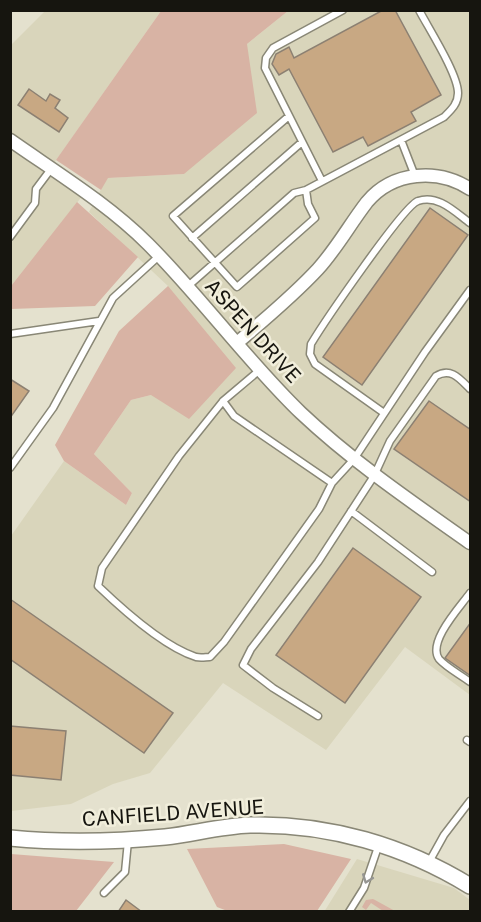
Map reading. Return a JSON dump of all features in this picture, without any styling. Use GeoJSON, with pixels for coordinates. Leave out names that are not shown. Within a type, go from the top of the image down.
{"type":"FeatureCollection","features":[{"type":"Feature","properties":{"kind":"street","name":"ASPEN DRIVE"},"geometry":{"type":"LineString","coordinates":[[10,140],[126,224],[159,256],[299,411],[374,476],[470,542]]}},
{"type":"Feature","properties":{"kind":"street"},"geometry":{"type":"LineString","coordinates":[[237,343],[296,292],[320,267],[375,194],[397,181],[426,175],[446,177],[471,189]]}},
{"type":"Feature","properties":{"kind":"street","name":"CANFIELD AVENUE"},"geometry":{"type":"LineString","coordinates":[[10,838],[77,842],[128,840],[262,825],[313,830],[379,844],[429,862],[471,886]]}},
{"type":"Feature","properties":{"kind":"lane"},"geometry":{"type":"LineString","coordinates":[[322,181],[265,68],[266,58],[273,48],[343,10]]}},
{"type":"Feature","properties":{"kind":"lane"},"geometry":{"type":"LineString","coordinates":[[187,287],[294,193],[306,190],[444,117],[455,105],[458,94],[455,79],[419,10]]}},
{"type":"Feature","properties":{"kind":"lane"},"geometry":{"type":"LineString","coordinates":[[289,116],[173,216],[237,286],[315,218],[308,204],[306,190]]}},
{"type":"Feature","properties":{"kind":"lane"},"geometry":{"type":"LineString","coordinates":[[401,140],[415,176]]}},
{"type":"Feature","properties":{"kind":"lane"},"geometry":{"type":"LineString","coordinates":[[192,238],[302,142]]}},
{"type":"Feature","properties":{"kind":"lane"},"geometry":{"type":"LineString","coordinates":[[10,237],[35,203],[36,189],[51,169]]}},
{"type":"Feature","properties":{"kind":"lane"},"geometry":{"type":"LineString","coordinates":[[384,413],[315,364],[310,354],[312,344],[388,234],[412,204],[427,200],[440,201],[471,223]]}},
{"type":"Feature","properties":{"kind":"lane"},"geometry":{"type":"LineString","coordinates":[[10,468],[53,408],[113,298],[159,256]]}},
{"type":"Feature","properties":{"kind":"lane"},"geometry":{"type":"LineString","coordinates":[[261,369],[223,401],[180,456],[102,568],[98,586],[118,605],[174,646],[198,658],[210,657],[224,642],[319,509],[333,483],[354,459],[425,352],[471,290]]}},
{"type":"Feature","properties":{"kind":"lane"},"geometry":{"type":"LineString","coordinates":[[10,334],[99,321]]}},
{"type":"Feature","properties":{"kind":"lane"},"geometry":{"type":"LineString","coordinates":[[318,716],[273,688],[243,664],[251,649],[318,562],[374,476],[390,441],[436,376],[446,372],[454,374],[471,389]]}},
{"type":"Feature","properties":{"kind":"lane"},"geometry":{"type":"LineString","coordinates":[[223,401],[234,416],[333,483]]}},
{"type":"Feature","properties":{"kind":"lane"},"geometry":{"type":"LineString","coordinates":[[351,510],[432,572]]}},
{"type":"Feature","properties":{"kind":"lane"},"geometry":{"type":"LineString","coordinates":[[471,592],[440,635],[436,646],[436,653],[442,662],[471,682]]}},
{"type":"Feature","properties":{"kind":"lane"},"geometry":{"type":"LineString","coordinates":[[429,862],[444,835],[471,801]]}},
{"type":"Feature","properties":{"kind":"lane"},"geometry":{"type":"LineString","coordinates":[[104,893],[125,872],[128,840]]}},
{"type":"Feature","properties":{"kind":"lane"},"geometry":{"type":"LineString","coordinates":[[349,912],[364,888],[379,844]]}},
{"type":"Feature","properties":{"kind":"shaded area"},"geometry":{"type":"Polygon","coordinates":[[[45,11],[161,11],[52,166],[87,190],[11,286],[11,45],[45,11]]]}},
{"type":"Feature","properties":{"kind":"shaded area"},"geometry":{"type":"Polygon","coordinates":[[[161,11],[288,11],[247,44],[257,113],[184,174],[108,178],[101,190],[56,160],[161,11]]]}},
{"type":"Feature","properties":{"kind":"shaded area"},"geometry":{"type":"Polygon","coordinates":[[[288,11],[470,11],[470,695],[405,647],[326,750],[223,683],[150,773],[113,784],[71,804],[11,811],[11,536],[64,461],[126,505],[132,493],[94,454],[131,400],[151,395],[168,286],[89,212],[107,178],[184,174],[247,44],[288,11]]]}},
{"type":"Feature","properties":{"kind":"shaded area"},"geometry":{"type":"Polygon","coordinates":[[[77,202],[138,257],[95,306],[11,309],[11,286],[77,202]]]}},
{"type":"Feature","properties":{"kind":"shaded area"},"geometry":{"type":"Polygon","coordinates":[[[168,286],[236,368],[189,419],[151,395],[131,400],[94,454],[132,493],[126,505],[64,461],[55,445],[119,331],[168,286]]]}},
{"type":"Feature","properties":{"kind":"shaded area"},"geometry":{"type":"Polygon","coordinates":[[[284,844],[351,859],[317,911],[230,912],[217,907],[187,849],[284,844]]]}},
{"type":"Feature","properties":{"kind":"shaded area"},"geometry":{"type":"Polygon","coordinates":[[[10,854],[114,862],[76,911],[11,911],[10,854]]]}},
{"type":"Feature","properties":{"kind":"shaded area"},"geometry":{"type":"Polygon","coordinates":[[[357,859],[454,888],[470,900],[470,911],[324,912],[357,859]]]}},
{"type":"Feature","properties":{"kind":"shaded area"},"geometry":{"type":"Polygon","coordinates":[[[373,899],[395,911],[383,911],[371,903],[366,910],[362,907],[366,900],[373,899]]]}},
{"type":"Feature","properties":{"kind":"building"},"geometry":{"type":"Polygon","coordinates":[[[383,10],[395,10],[441,95],[411,112],[416,121],[368,146],[363,137],[333,152],[289,69],[279,75],[272,64],[276,54],[289,47],[294,58],[383,10]]]}},
{"type":"Feature","properties":{"kind":"building"},"geometry":{"type":"Polygon","coordinates":[[[29,89],[46,101],[50,94],[60,100],[55,108],[68,118],[59,132],[18,105],[29,89]]]}},
{"type":"Feature","properties":{"kind":"building"},"geometry":{"type":"Polygon","coordinates":[[[430,208],[468,235],[362,385],[323,357],[430,208]]]}},
{"type":"Feature","properties":{"kind":"building"},"geometry":{"type":"Polygon","coordinates":[[[10,379],[29,391],[10,418],[10,379]]]}},
{"type":"Feature","properties":{"kind":"building"},"geometry":{"type":"Polygon","coordinates":[[[429,401],[471,430],[471,502],[394,449],[429,401]]]}},
{"type":"Feature","properties":{"kind":"building"},"geometry":{"type":"Polygon","coordinates":[[[353,548],[421,597],[345,703],[276,655],[353,548]]]}},
{"type":"Feature","properties":{"kind":"building"},"geometry":{"type":"Polygon","coordinates":[[[10,599],[173,713],[144,753],[10,659],[10,599]]]}},
{"type":"Feature","properties":{"kind":"building"},"geometry":{"type":"Polygon","coordinates":[[[471,622],[471,676],[445,658],[471,622]]]}},
{"type":"Feature","properties":{"kind":"building"},"geometry":{"type":"Polygon","coordinates":[[[10,726],[66,731],[61,780],[10,775],[10,726]]]}},
{"type":"Feature","properties":{"kind":"building"},"geometry":{"type":"Polygon","coordinates":[[[126,900],[142,912],[118,912],[126,900]]]}}]}
